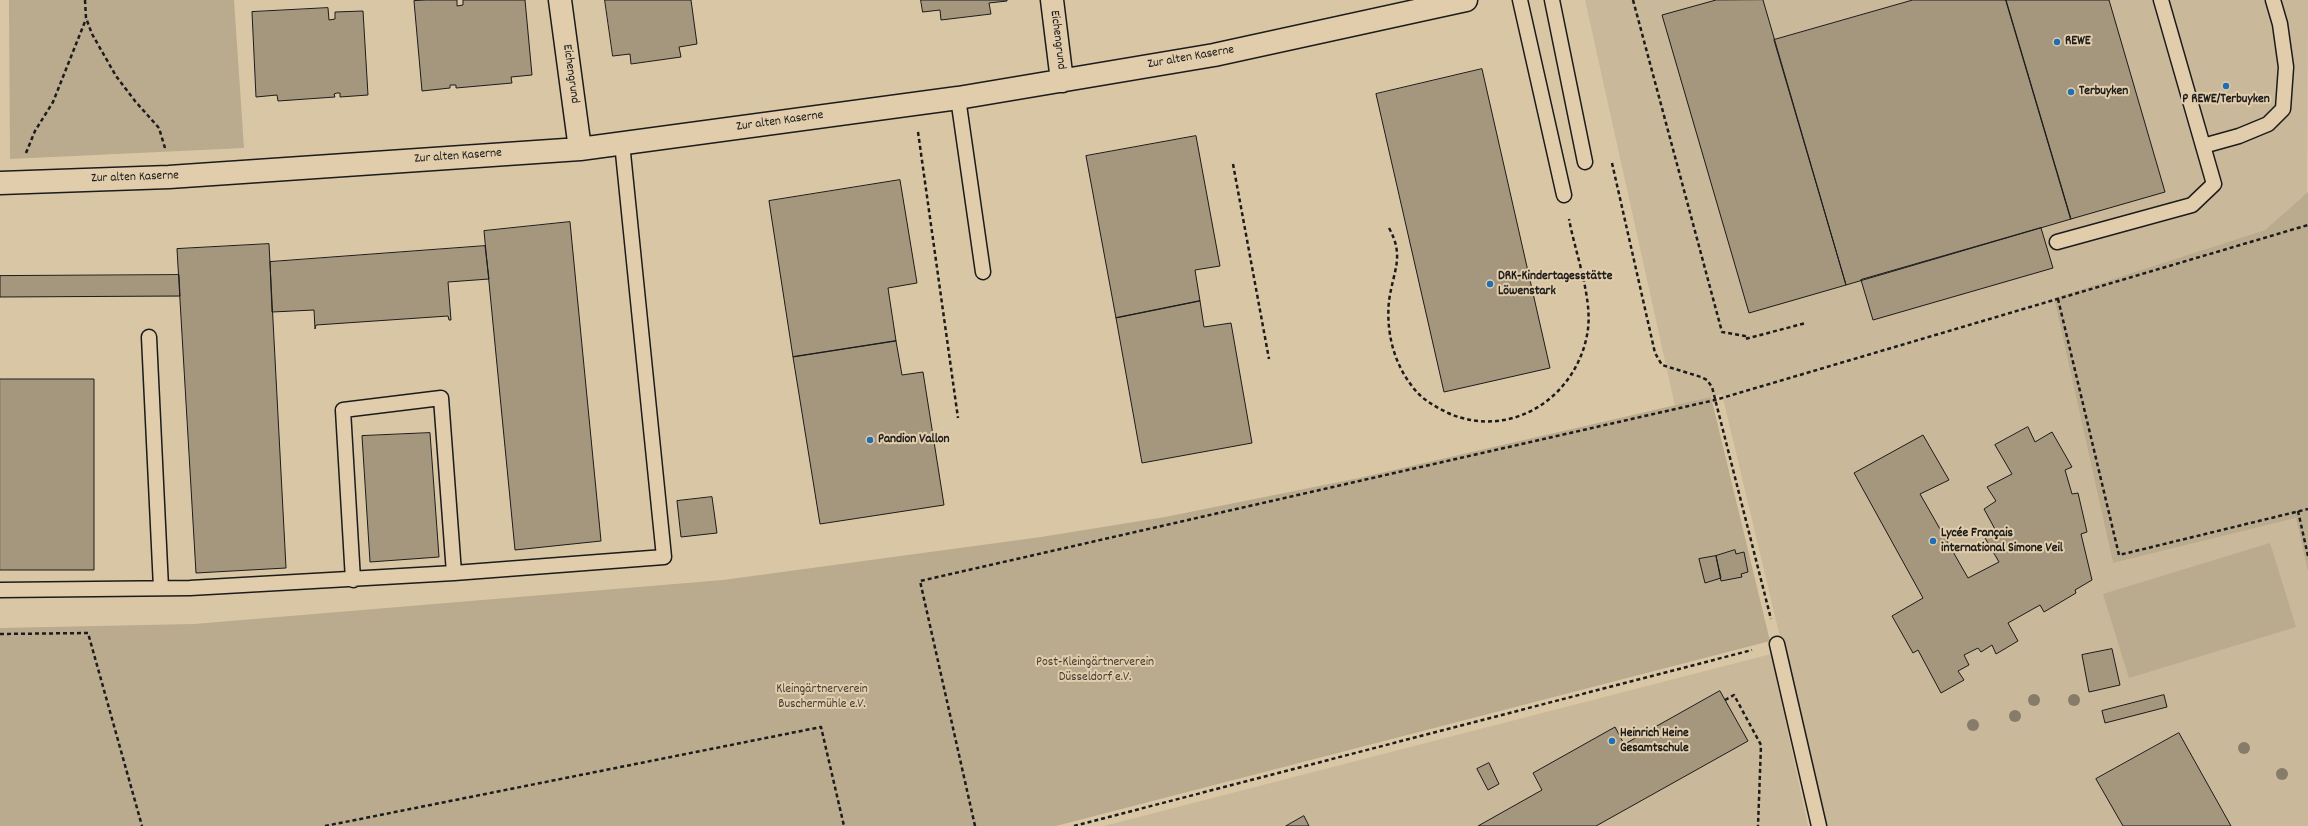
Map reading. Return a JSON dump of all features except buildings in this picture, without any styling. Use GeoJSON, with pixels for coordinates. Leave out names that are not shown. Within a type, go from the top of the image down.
{"type":"FeatureCollection","features":[{"type":"Feature","properties":{"kind":"street","name":"Eichengrund"},"geometry":{"type":"LineString","coordinates":[[560,0],[580,149]]}},
{"type":"Feature","properties":{"kind":"street","name":"Eichengrund"},"geometry":{"type":"LineString","coordinates":[[1052,0],[1062,81]]}},
{"type":"Feature","properties":{"kind":"street","name":"Zur alten Kaserne"},"geometry":{"type":"LineString","coordinates":[[0,183],[169,177],[580,149],[958,98],[1062,81],[1214,55],[1466,0]]}},
{"type":"Feature","properties":{"kind":"lane"},"geometry":{"type":"LineString","coordinates":[[1520,0],[1564,195]]}},
{"type":"Feature","properties":{"kind":"lane"},"geometry":{"type":"LineString","coordinates":[[1552,0],[1585,162]]}},
{"type":"Feature","properties":{"kind":"lane"},"geometry":{"type":"LineString","coordinates":[[2057,242],[2192,205],[2214,184],[2160,0]]}},
{"type":"Feature","properties":{"kind":"lane"},"geometry":{"type":"LineString","coordinates":[[2203,146],[2239,136],[2268,124],[2283,109],[2286,66],[2280,24],[2273,0]]}},
{"type":"Feature","properties":{"kind":"lane"},"geometry":{"type":"LineString","coordinates":[[958,98],[984,272]]}},
{"type":"Feature","properties":{"kind":"lane"},"geometry":{"type":"LineString","coordinates":[[0,590],[161,588],[353,580],[664,557],[622,143]]}},
{"type":"Feature","properties":{"kind":"lane"},"geometry":{"type":"LineString","coordinates":[[149,337],[161,588]]}},
{"type":"Feature","properties":{"kind":"lane"},"geometry":{"type":"LineString","coordinates":[[353,580],[343,410],[441,398],[454,573]]}},
{"type":"Feature","properties":{"kind":"lane"},"geometry":{"type":"LineString","coordinates":[[1777,644],[1819,826]]}},
{"type":"Feature","properties":{"kind":"path"},"geometry":{"type":"LineString","coordinates":[[85,0],[86,18],[92,34],[116,76],[135,101],[159,128],[169,159],[169,177]]}},
{"type":"Feature","properties":{"kind":"path"},"geometry":{"type":"LineString","coordinates":[[1633,0],[1722,332],[1744,336],[1745,339],[1806,323]]}},
{"type":"Feature","properties":{"kind":"path"},"geometry":{"type":"LineString","coordinates":[[21,182],[21,167],[27,149],[35,131],[56,96],[86,18]]}},
{"type":"Feature","properties":{"kind":"path"},"geometry":{"type":"LineString","coordinates":[[914,104],[958,418]]}},
{"type":"Feature","properties":{"kind":"path"},"geometry":{"type":"LineString","coordinates":[[1074,826],[1777,644],[1712,388],[1706,380],[1667,368],[1656,358],[1612,160]]}},
{"type":"Feature","properties":{"kind":"path"},"geometry":{"type":"LineString","coordinates":[[1233,164],[1269,359]]}},
{"type":"Feature","properties":{"kind":"path"},"geometry":{"type":"LineString","coordinates":[[1388,228],[1398,251],[1389,302],[1390,331],[1396,359],[1402,370],[1427,402],[1440,409],[1474,422],[1498,421],[1532,411],[1560,390],[1576,367],[1584,344],[1588,328],[1586,298],[1564,195]]}},
{"type":"Feature","properties":{"kind":"path"},"geometry":{"type":"LineString","coordinates":[[976,826],[920,581],[1715,400],[2308,225]]}},
{"type":"Feature","properties":{"kind":"path"},"geometry":{"type":"LineString","coordinates":[[2058,299],[2119,555],[2308,509]]}},
{"type":"Feature","properties":{"kind":"path"},"geometry":{"type":"LineString","coordinates":[[2298,512],[2308,556]]}},
{"type":"Feature","properties":{"kind":"path"},"geometry":{"type":"LineString","coordinates":[[0,634],[88,633],[142,826]]}},
{"type":"Feature","properties":{"kind":"path"},"geometry":{"type":"LineString","coordinates":[[1725,700],[1734,695],[1761,745],[1758,826]]}},
{"type":"Feature","properties":{"kind":"path"},"geometry":{"type":"LineString","coordinates":[[325,826],[821,727],[844,826]]}},
{"type":"Feature","properties":{"kind":"shaded area"},"geometry":{"type":"Polygon","coordinates":[[[1585,0],[2308,0],[2307,193],[2265,230],[2054,298],[2113,563],[2296,518],[2308,574],[2308,826],[1825,826],[1722,394],[1675,406],[1585,0]]]}},
{"type":"Feature","properties":{"kind":"shaded area","name":"Heinrich Heine Gesamtschule"},"geometry":{"type":"Polygon","coordinates":[[[1771,654],[1808,826],[1104,826],[1771,654]]]}},
{"type":"Feature","properties":{"kind":"green space"},"geometry":{"type":"Polygon","coordinates":[[[9,0],[234,0],[244,148],[10,159],[9,0]]]}},
{"type":"Feature","properties":{"kind":"green space"},"geometry":{"type":"Polygon","coordinates":[[[2308,192],[2308,573],[2296,518],[2113,563],[2054,298],[2265,230],[2308,192]]]}},
{"type":"Feature","properties":{"kind":"green space"},"geometry":{"type":"Polygon","coordinates":[[[1711,397],[1770,641],[1056,826],[0,826],[0,628],[194,624],[723,580],[1041,537],[1165,517],[1359,478],[1711,397]]]}},
{"type":"Feature","properties":{"kind":"green space"},"geometry":{"type":"Polygon","coordinates":[[[2270,543],[2296,627],[2129,678],[2103,594],[2270,543]]]}},
{"type":"Feature","properties":{"kind":"place","name":"REWE"},"geometry":{"type":"Point","coordinates":[2057,42]}},
{"type":"Feature","properties":{"kind":"place","name":"P REWE/Terbuyken"},"geometry":{"type":"Point","coordinates":[2226,86]}},
{"type":"Feature","properties":{"kind":"place","name":"Terbuyken"},"geometry":{"type":"Point","coordinates":[2071,92]}},
{"type":"Feature","properties":{"kind":"place","name":"DRK-Kindertagesstätte Löwenstark"},"geometry":{"type":"Point","coordinates":[1490,284]}},
{"type":"Feature","properties":{"kind":"place","name":"Pandion Vallon"},"geometry":{"type":"Point","coordinates":[870,440]}},
{"type":"Feature","properties":{"kind":"place","name":"Lycée Français international Simone Veil"},"geometry":{"type":"Point","coordinates":[1933,541]}},
{"type":"Feature","properties":{"kind":"place","name":"Heinrich Heine Gesamtschule"},"geometry":{"type":"Point","coordinates":[1612,741]}},
{"type":"Feature","properties":{"kind":"park label","name":"Post-Kleingärtnerverein Düsseldorf e.V."},"geometry":{"type":"Point","coordinates":[1095,670]}},
{"type":"Feature","properties":{"kind":"park label","name":"Kleingärtnerverein Buschermühle e.V."},"geometry":{"type":"Point","coordinates":[822,698]}}]}
